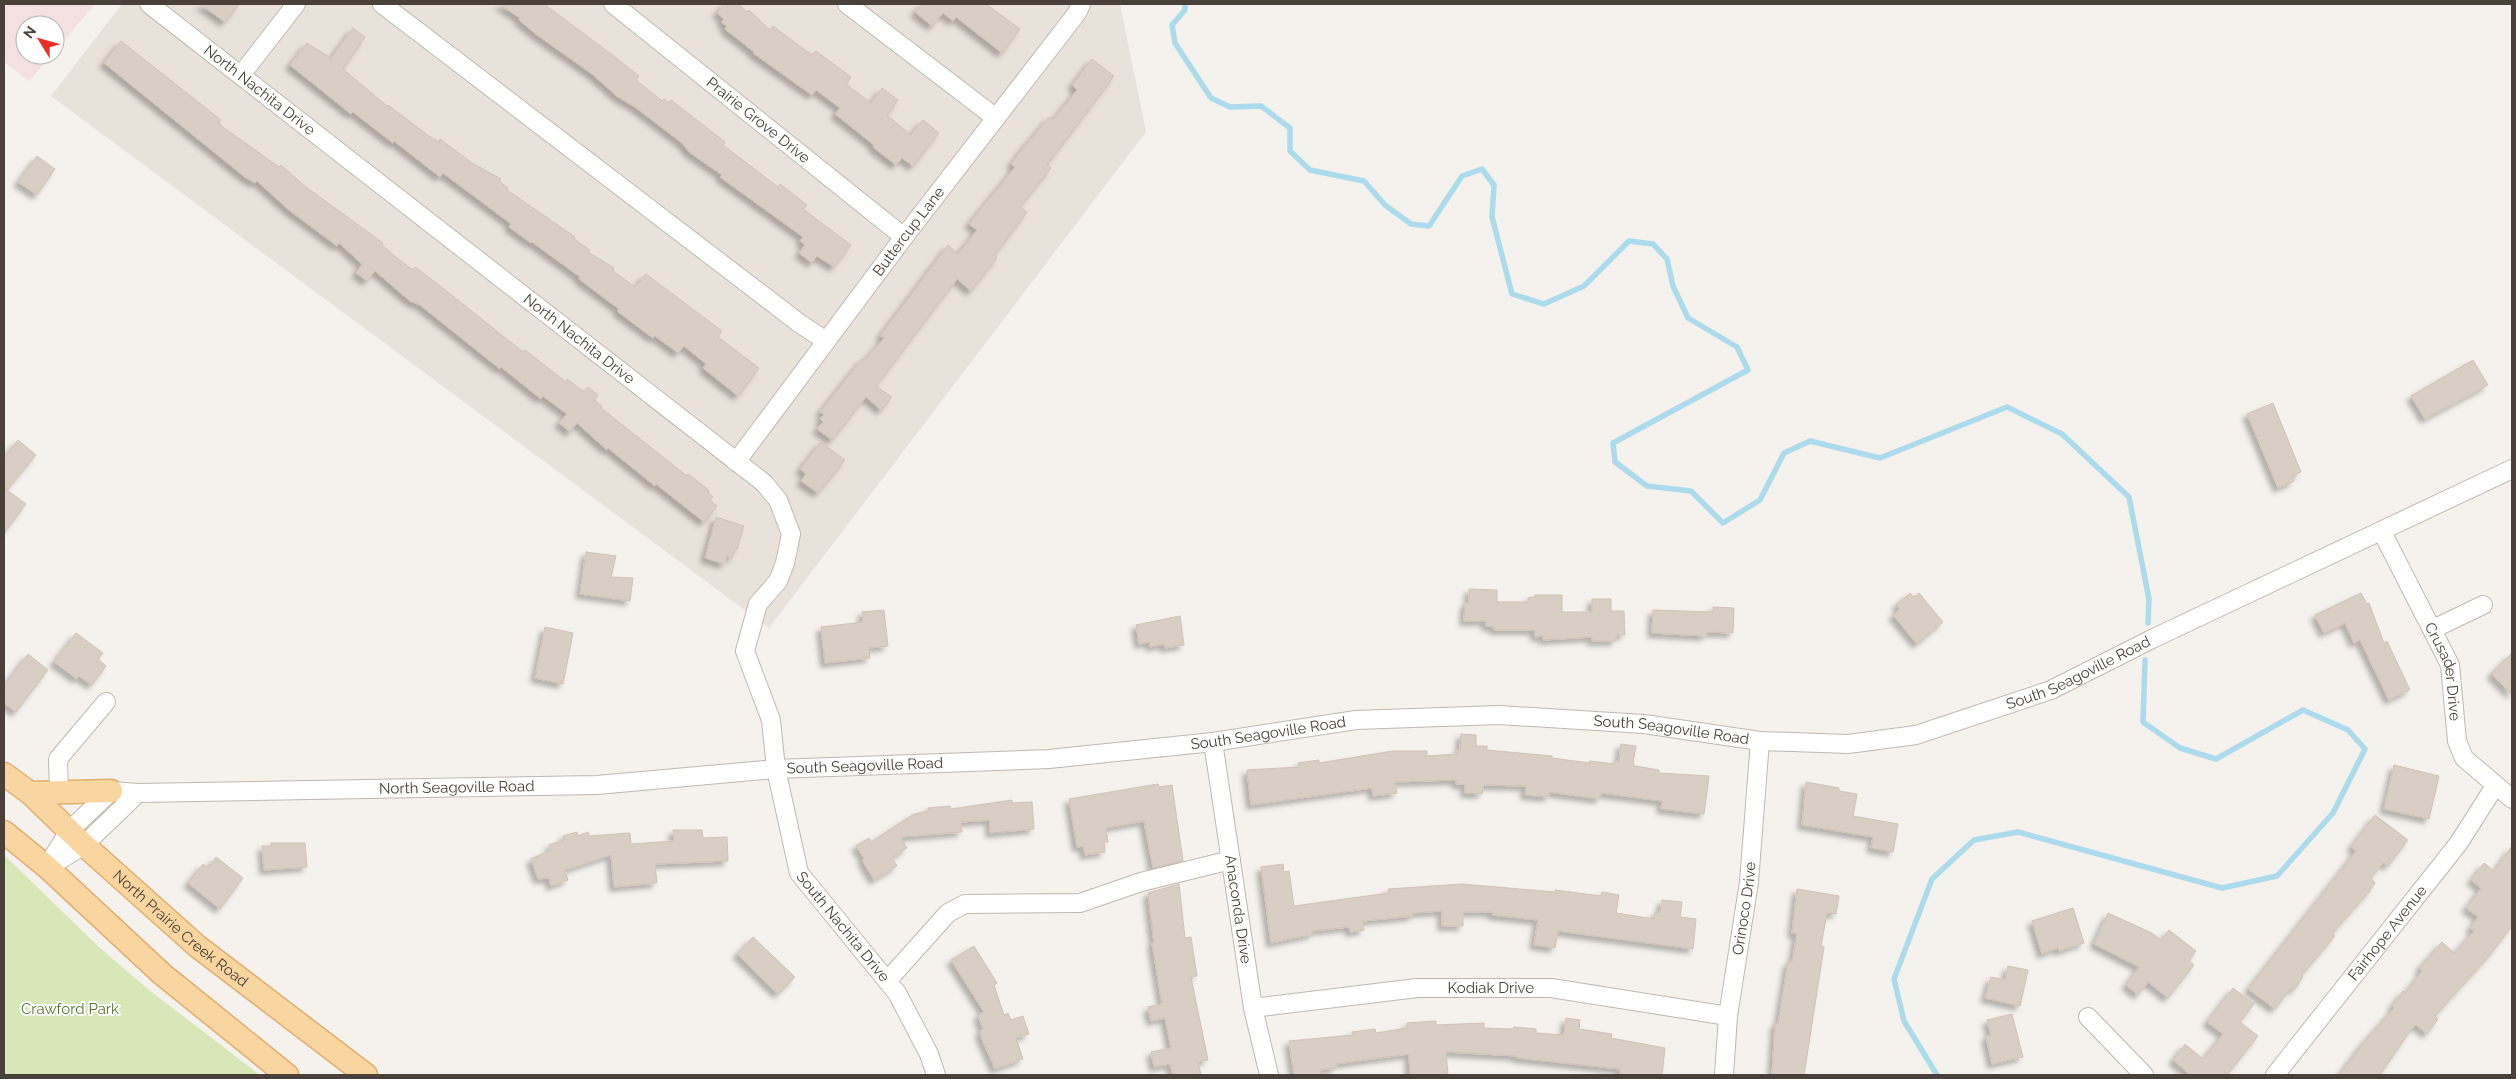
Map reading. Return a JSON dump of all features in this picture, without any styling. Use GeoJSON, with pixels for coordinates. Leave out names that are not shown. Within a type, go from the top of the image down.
{"type":"FeatureCollection","features":[{"type":"Feature","properties":{"kind":"main road","name":"North Prairie Creek Road"},"geometry":{"type":"LineString","coordinates":[[4,774],[30,793],[76,838],[197,946],[366,1075]]}},
{"type":"Feature","properties":{"kind":"main road"},"geometry":{"type":"LineString","coordinates":[[30,793],[112,791]]}},
{"type":"Feature","properties":{"kind":"main road"},"geometry":{"type":"LineString","coordinates":[[4,832],[47,867],[162,974],[287,1075]]}},
{"type":"Feature","properties":{"kind":"street","name":"North Nachita Drive"},"geometry":{"type":"LineString","coordinates":[[149,4],[764,483],[778,500],[791,534],[785,563],[778,581],[758,604],[745,651],[771,720],[776,769]]}},
{"type":"Feature","properties":{"kind":"street"},"geometry":{"type":"LineString","coordinates":[[242,75],[296,4]]}},
{"type":"Feature","properties":{"kind":"street"},"geometry":{"type":"LineString","coordinates":[[382,4],[784,312],[826,341]]}},
{"type":"Feature","properties":{"kind":"street","name":"Prairie Grove Drive"},"geometry":{"type":"LineString","coordinates":[[613,4],[904,237]]}},
{"type":"Feature","properties":{"kind":"street"},"geometry":{"type":"LineString","coordinates":[[847,4],[996,118]]}},
{"type":"Feature","properties":{"kind":"street","name":"Buttercup Lane"},"geometry":{"type":"LineString","coordinates":[[736,462],[904,237],[996,118],[1074,7]]}},
{"type":"Feature","properties":{"kind":"street","name":"South Seagoville Road"},"geometry":{"type":"LineString","coordinates":[[776,769],[1049,759],[1213,742],[1356,720],[1498,715],[1644,724],[1760,741],[1848,744],[1916,735],[2051,690],[2154,638],[2512,469]]}},
{"type":"Feature","properties":{"kind":"street","name":"Crusader Drive"},"geometry":{"type":"LineString","coordinates":[[2382,532],[2450,664],[2457,741],[2464,758],[2512,799]]}},
{"type":"Feature","properties":{"kind":"street"},"geometry":{"type":"LineString","coordinates":[[2433,629],[2483,605]]}},
{"type":"Feature","properties":{"kind":"street"},"geometry":{"type":"LineString","coordinates":[[59,792],[58,759],[106,702]]}},
{"type":"Feature","properties":{"kind":"street","name":"Orinoco Drive"},"geometry":{"type":"LineString","coordinates":[[1724,1075],[1728,1016],[1749,882],[1760,741]]}},
{"type":"Feature","properties":{"kind":"street","name":"Anaconda Drive"},"geometry":{"type":"LineString","coordinates":[[1213,742],[1253,1008],[1269,1075]]}},
{"type":"Feature","properties":{"kind":"street","name":"North Seagoville Road"},"geometry":{"type":"LineString","coordinates":[[112,791],[138,793],[597,785],[776,769]]}},
{"type":"Feature","properties":{"kind":"street","name":"South Nachita Drive"},"geometry":{"type":"LineString","coordinates":[[776,769],[799,872],[897,993],[929,1054],[936,1075]]}},
{"type":"Feature","properties":{"kind":"street","name":"Fairhope Avenue"},"geometry":{"type":"LineString","coordinates":[[2275,1075],[2458,844],[2495,786]]}},
{"type":"Feature","properties":{"kind":"street"},"geometry":{"type":"LineString","coordinates":[[47,867],[76,838],[112,791]]}},
{"type":"Feature","properties":{"kind":"street"},"geometry":{"type":"LineString","coordinates":[[76,838],[138,793]]}},
{"type":"Feature","properties":{"kind":"street"},"geometry":{"type":"LineString","coordinates":[[887,981],[948,913],[965,904],[1080,903],[1141,882],[1231,860]]}},
{"type":"Feature","properties":{"kind":"street","name":"Kodiak Drive"},"geometry":{"type":"LineString","coordinates":[[1253,1008],[1417,988],[1551,988],[1728,1016]]}},
{"type":"Feature","properties":{"kind":"street"},"geometry":{"type":"LineString","coordinates":[[2088,1016],[2144,1075]]}},
{"type":"Feature","properties":{"kind":"shaded area"},"geometry":{"type":"Polygon","coordinates":[[[4,4],[95,4],[65,39],[65,15],[15,15],[15,65],[43,65],[29,81],[4,62],[4,4]]]}},
{"type":"Feature","properties":{"kind":"shaded area"},"geometry":{"type":"Polygon","coordinates":[[[122,4],[1120,4],[1146,132],[769,628],[51,96],[122,4]]]}},
{"type":"Feature","properties":{"kind":"green space","name":"Crawford Park"},"geometry":{"type":"Polygon","coordinates":[[[4,855],[100,948],[149,990],[260,1075],[4,1075],[4,855]]]}},
{"type":"Feature","properties":{"kind":"building"},"geometry":{"type":"Polygon","coordinates":[[[200,4],[239,4],[225,22],[200,4]]]}},
{"type":"Feature","properties":{"kind":"building"},"geometry":{"type":"Polygon","coordinates":[[[499,4],[544,4],[639,76],[636,80],[662,101],[664,99],[669,103],[671,100],[725,142],[723,145],[778,187],[780,184],[807,205],[803,209],[851,245],[834,267],[817,256],[812,263],[799,253],[805,245],[800,241],[803,237],[720,177],[722,175],[689,152],[682,143],[635,107],[618,97],[592,74],[537,35],[519,20],[520,18],[499,4]]]}},
{"type":"Feature","properties":{"kind":"building"},"geometry":{"type":"Polygon","coordinates":[[[724,4],[738,4],[747,12],[749,10],[770,30],[773,26],[812,55],[816,51],[851,77],[846,84],[871,103],[882,88],[898,100],[887,115],[911,135],[923,120],[939,133],[913,166],[902,158],[896,165],[835,114],[840,108],[816,90],[812,95],[753,53],[725,29],[727,26],[721,22],[724,19],[717,13],[724,4]]]}},
{"type":"Feature","properties":{"kind":"building"},"geometry":{"type":"Polygon","coordinates":[[[922,4],[986,4],[1020,29],[1002,53],[956,17],[953,21],[943,13],[932,26],[915,12],[922,4]]]}},
{"type":"Feature","properties":{"kind":"building"},"geometry":{"type":"Polygon","coordinates":[[[353,28],[365,37],[343,69],[387,106],[429,136],[439,142],[440,139],[472,163],[501,179],[499,181],[508,188],[507,190],[575,237],[574,239],[590,250],[588,252],[614,268],[613,271],[635,287],[646,274],[722,331],[718,337],[759,368],[738,396],[703,368],[706,364],[684,346],[678,353],[655,336],[653,338],[617,311],[619,309],[579,279],[580,277],[509,227],[511,224],[506,220],[443,173],[440,177],[394,141],[393,143],[353,112],[351,114],[290,65],[307,43],[331,58],[353,28]]]}},
{"type":"Feature","properties":{"kind":"building"},"geometry":{"type":"Polygon","coordinates":[[[121,41],[221,120],[219,123],[224,128],[279,167],[281,165],[306,187],[383,243],[382,245],[397,258],[413,270],[415,267],[523,352],[525,350],[566,382],[567,379],[584,392],[588,387],[598,395],[594,400],[602,406],[601,408],[687,476],[688,474],[709,490],[708,492],[713,497],[710,500],[717,506],[704,522],[608,448],[607,450],[577,423],[570,432],[559,423],[567,414],[543,396],[541,399],[501,367],[500,369],[420,305],[410,301],[375,271],[367,281],[356,273],[362,264],[339,243],[337,246],[289,210],[257,181],[255,183],[246,178],[104,63],[121,41]]]}},
{"type":"Feature","properties":{"kind":"building"},"geometry":{"type":"Polygon","coordinates":[[[1092,59],[1114,76],[1047,165],[1051,168],[1020,207],[1027,212],[994,256],[997,258],[971,291],[957,279],[876,386],[892,397],[881,410],[866,397],[832,440],[817,429],[823,422],[820,419],[824,414],[820,412],[862,359],[864,361],[884,338],[880,336],[948,245],[958,254],[977,230],[969,224],[1015,167],[1011,164],[1024,147],[1049,117],[1052,119],[1057,115],[1077,90],[1072,85],[1092,59]]]}},
{"type":"Feature","properties":{"kind":"building"},"geometry":{"type":"Polygon","coordinates":[[[37,156],[55,169],[37,195],[18,182],[37,156]]]}},
{"type":"Feature","properties":{"kind":"building"},"geometry":{"type":"Polygon","coordinates":[[[2473,360],[2488,385],[2425,419],[2411,396],[2473,360]]]}},
{"type":"Feature","properties":{"kind":"building"},"geometry":{"type":"Polygon","coordinates":[[[2273,403],[2301,472],[2292,476],[2294,481],[2278,488],[2247,414],[2273,403]]]}},
{"type":"Feature","properties":{"kind":"building"},"geometry":{"type":"Polygon","coordinates":[[[18,440],[36,455],[7,490],[26,504],[4,533],[4,458],[18,440]]]}},
{"type":"Feature","properties":{"kind":"building"},"geometry":{"type":"Polygon","coordinates":[[[821,442],[845,460],[818,493],[801,481],[806,474],[800,469],[821,442]]]}},
{"type":"Feature","properties":{"kind":"building"},"geometry":{"type":"Polygon","coordinates":[[[716,517],[744,526],[737,549],[735,548],[732,558],[727,556],[724,564],[705,558],[716,517]]]}},
{"type":"Feature","properties":{"kind":"building"},"geometry":{"type":"Polygon","coordinates":[[[586,552],[616,556],[611,577],[633,578],[630,601],[580,594],[586,552]]]}},
{"type":"Feature","properties":{"kind":"building"},"geometry":{"type":"Polygon","coordinates":[[[1469,589],[1497,590],[1497,602],[1528,602],[1528,598],[1535,597],[1535,595],[1562,595],[1562,612],[1592,612],[1592,599],[1611,599],[1611,611],[1624,611],[1625,635],[1616,635],[1616,641],[1592,641],[1592,637],[1543,640],[1543,636],[1535,637],[1535,630],[1494,630],[1494,627],[1486,626],[1486,621],[1464,621],[1465,603],[1469,603],[1469,589]]]}},
{"type":"Feature","properties":{"kind":"building"},"geometry":{"type":"Polygon","coordinates":[[[1910,593],[1914,597],[1919,593],[1943,622],[1917,644],[1893,615],[1900,609],[1896,605],[1910,593]]]}},
{"type":"Feature","properties":{"kind":"building"},"geometry":{"type":"Polygon","coordinates":[[[2361,593],[2367,604],[2369,603],[2384,643],[2387,641],[2410,690],[2389,700],[2360,640],[2354,643],[2345,623],[2324,633],[2315,615],[2361,593]]]}},
{"type":"Feature","properties":{"kind":"building"},"geometry":{"type":"Polygon","coordinates":[[[1713,607],[1734,608],[1733,633],[1706,632],[1706,636],[1652,633],[1653,610],[1713,612],[1713,607]]]}},
{"type":"Feature","properties":{"kind":"building"},"geometry":{"type":"Polygon","coordinates":[[[884,610],[888,646],[869,648],[870,658],[825,663],[821,627],[863,622],[862,612],[884,610]]]}},
{"type":"Feature","properties":{"kind":"building"},"geometry":{"type":"Polygon","coordinates":[[[1180,616],[1184,645],[1165,648],[1164,644],[1150,647],[1150,642],[1139,644],[1136,625],[1180,616]]]}},
{"type":"Feature","properties":{"kind":"building"},"geometry":{"type":"Polygon","coordinates":[[[545,627],[573,633],[563,684],[535,678],[545,627]]]}},
{"type":"Feature","properties":{"kind":"building"},"geometry":{"type":"Polygon","coordinates":[[[76,633],[103,653],[98,659],[106,666],[92,685],[79,676],[77,679],[54,662],[76,633]]]}},
{"type":"Feature","properties":{"kind":"building"},"geometry":{"type":"Polygon","coordinates":[[[2512,653],[2512,695],[2491,674],[2512,653]]]}},
{"type":"Feature","properties":{"kind":"building"},"geometry":{"type":"Polygon","coordinates":[[[28,654],[48,670],[16,712],[4,703],[4,686],[28,654]]]}},
{"type":"Feature","properties":{"kind":"building"},"geometry":{"type":"Polygon","coordinates":[[[1461,734],[1476,735],[1476,746],[1487,746],[1487,750],[1552,756],[1552,758],[1589,763],[1589,761],[1615,764],[1616,761],[1619,762],[1621,744],[1636,746],[1633,763],[1635,766],[1659,770],[1659,773],[1709,776],[1704,814],[1661,809],[1662,801],[1601,793],[1600,799],[1549,792],[1549,797],[1525,795],[1526,786],[1483,785],[1482,794],[1465,793],[1465,784],[1456,784],[1456,780],[1395,782],[1397,793],[1373,796],[1372,788],[1251,805],[1247,770],[1299,767],[1298,763],[1319,760],[1319,763],[1393,751],[1427,751],[1427,756],[1457,754],[1457,750],[1460,750],[1461,734]]]}},
{"type":"Feature","properties":{"kind":"building"},"geometry":{"type":"Polygon","coordinates":[[[2394,765],[2439,776],[2429,819],[2384,809],[2394,765]]]}},
{"type":"Feature","properties":{"kind":"building"},"geometry":{"type":"Polygon","coordinates":[[[1806,782],[1839,788],[1839,791],[1857,794],[1853,816],[1898,824],[1893,852],[1871,848],[1873,837],[1802,825],[1806,782]]]}},
{"type":"Feature","properties":{"kind":"building"},"geometry":{"type":"Polygon","coordinates":[[[1158,784],[1159,787],[1172,785],[1183,861],[1153,868],[1144,821],[1106,828],[1108,842],[1104,842],[1105,852],[1085,855],[1083,846],[1077,847],[1069,799],[1158,784]]]}},
{"type":"Feature","properties":{"kind":"building"},"geometry":{"type":"Polygon","coordinates":[[[1012,800],[1012,803],[1032,802],[1034,829],[990,833],[990,820],[961,822],[962,832],[901,837],[907,848],[892,858],[897,866],[874,880],[856,846],[869,838],[871,842],[914,814],[928,811],[928,808],[950,806],[951,809],[1012,800]]]}},
{"type":"Feature","properties":{"kind":"building"},"geometry":{"type":"Polygon","coordinates":[[[2375,815],[2408,840],[2388,866],[2383,863],[2371,878],[2375,883],[2369,892],[2332,934],[2335,936],[2301,976],[2303,977],[2294,990],[2291,988],[2275,1009],[2248,989],[2356,851],[2351,847],[2375,815]]]}},
{"type":"Feature","properties":{"kind":"building"},"geometry":{"type":"Polygon","coordinates":[[[673,830],[702,830],[703,838],[727,837],[728,861],[655,864],[657,883],[614,887],[611,855],[565,870],[568,880],[551,886],[549,878],[538,879],[531,859],[551,850],[549,845],[564,840],[563,836],[577,832],[578,836],[588,832],[589,836],[630,833],[631,844],[674,841],[673,830]]]}},
{"type":"Feature","properties":{"kind":"building"},"geometry":{"type":"Polygon","coordinates":[[[271,843],[305,843],[307,867],[264,870],[262,846],[271,846],[271,843]]]}},
{"type":"Feature","properties":{"kind":"building"},"geometry":{"type":"Polygon","coordinates":[[[2512,846],[2512,926],[2490,955],[2435,1016],[2438,1019],[2427,1034],[2416,1025],[2380,1075],[2339,1075],[2362,1044],[2394,1008],[2392,1006],[2403,991],[2405,993],[2422,971],[2419,968],[2442,942],[2454,953],[2474,931],[2470,928],[2478,917],[2466,908],[2481,888],[2471,880],[2484,863],[2494,871],[2512,846]]]}},
{"type":"Feature","properties":{"kind":"building"},"geometry":{"type":"Polygon","coordinates":[[[216,857],[243,878],[220,909],[188,883],[203,864],[208,868],[216,857]]]}},
{"type":"Feature","properties":{"kind":"building"},"geometry":{"type":"Polygon","coordinates":[[[1283,864],[1284,872],[1289,871],[1294,906],[1389,893],[1388,889],[1462,884],[1555,892],[1555,890],[1601,896],[1602,892],[1619,895],[1616,913],[1654,919],[1655,912],[1660,913],[1662,900],[1682,902],[1680,917],[1696,919],[1693,949],[1558,931],[1555,948],[1534,945],[1538,920],[1492,915],[1493,912],[1463,912],[1463,926],[1442,926],[1442,911],[1412,913],[1413,916],[1363,921],[1364,930],[1350,932],[1349,927],[1312,931],[1313,934],[1271,943],[1261,867],[1283,864]]]}},
{"type":"Feature","properties":{"kind":"building"},"geometry":{"type":"Polygon","coordinates":[[[1179,884],[1185,938],[1191,937],[1197,976],[1191,977],[1208,1060],[1198,1062],[1201,1075],[1173,1075],[1170,1064],[1154,1067],[1151,1052],[1171,1048],[1165,1018],[1151,1021],[1148,1007],[1162,1004],[1152,943],[1154,943],[1148,893],[1179,884]]]}},
{"type":"Feature","properties":{"kind":"building"},"geometry":{"type":"Polygon","coordinates":[[[1797,889],[1839,896],[1836,914],[1827,913],[1821,946],[1824,947],[1804,1075],[1772,1075],[1775,1023],[1778,1024],[1788,962],[1792,962],[1797,934],[1792,933],[1797,889]]]}},
{"type":"Feature","properties":{"kind":"building"},"geometry":{"type":"Polygon","coordinates":[[[2073,908],[2084,943],[2059,951],[2058,948],[2042,954],[2032,921],[2073,908]]]}},
{"type":"Feature","properties":{"kind":"building"},"geometry":{"type":"Polygon","coordinates":[[[2108,913],[2152,933],[2161,940],[2169,930],[2196,951],[2189,961],[2194,965],[2168,998],[2148,982],[2138,995],[2126,985],[2139,967],[2094,944],[2108,913]]]}},
{"type":"Feature","properties":{"kind":"building"},"geometry":{"type":"Polygon","coordinates":[[[753,937],[795,977],[778,994],[737,954],[753,937]]]}},
{"type":"Feature","properties":{"kind":"building"},"geometry":{"type":"Polygon","coordinates":[[[974,946],[997,983],[994,985],[1004,1015],[1008,1013],[1011,1020],[1023,1016],[1029,1034],[1016,1038],[1023,1059],[995,1069],[981,1037],[980,1031],[983,1029],[978,1015],[984,1012],[951,960],[974,946]]]}},
{"type":"Feature","properties":{"kind":"building"},"geometry":{"type":"Polygon","coordinates":[[[2008,966],[2028,970],[2020,1006],[1985,998],[1991,977],[2005,980],[2008,966]]]}},
{"type":"Feature","properties":{"kind":"building"},"geometry":{"type":"Polygon","coordinates":[[[2233,988],[2254,1004],[2240,1022],[2258,1036],[2227,1075],[2190,1075],[2173,1060],[2185,1044],[2203,1059],[2223,1034],[2207,1022],[2233,988]]]}},
{"type":"Feature","properties":{"kind":"building"},"geometry":{"type":"Polygon","coordinates":[[[2012,1014],[2023,1057],[1992,1064],[1986,1036],[1991,1035],[1987,1020],[2012,1014]]]}},
{"type":"Feature","properties":{"kind":"building"},"geometry":{"type":"Polygon","coordinates":[[[1566,1018],[1580,1020],[1579,1029],[1612,1034],[1611,1038],[1665,1048],[1662,1075],[1620,1075],[1620,1069],[1517,1058],[1517,1056],[1446,1052],[1448,1075],[1410,1075],[1409,1054],[1336,1064],[1336,1068],[1320,1070],[1321,1075],[1294,1075],[1289,1041],[1353,1035],[1352,1032],[1375,1029],[1376,1033],[1407,1028],[1407,1023],[1436,1021],[1436,1025],[1484,1023],[1484,1028],[1513,1029],[1514,1027],[1536,1029],[1536,1033],[1564,1035],[1566,1018]]]}},
{"type":"Feature","properties":{"kind":"waterway"},"geometry":{"type":"LineString","coordinates":[[1185,4],[1185,10],[1172,25],[1175,43],[1211,98],[1230,107],[1261,106],[1290,128],[1290,151],[1310,170],[1364,181],[1385,205],[1411,224],[1429,226],[1462,176],[1482,169],[1494,185],[1492,217],[1512,294],[1544,304],[1584,286],[1629,241],[1653,244],[1667,259],[1673,286],[1688,318],[1737,347],[1748,370],[1613,443],[1615,462],[1647,486],[1691,491],[1723,523],[1760,500],[1784,453],[1810,441],[1880,458],[2007,407],[2062,434],[2129,497],[2149,599],[2148,623]]}},
{"type":"Feature","properties":{"kind":"waterway"},"geometry":{"type":"LineString","coordinates":[[1937,1075],[1904,1021],[1894,979],[1932,879],[1974,840],[2018,832],[2222,888],[2277,876],[2333,813],[2365,749],[2348,730],[2303,710],[2216,759],[2180,748],[2143,722],[2145,660]]}}]}
